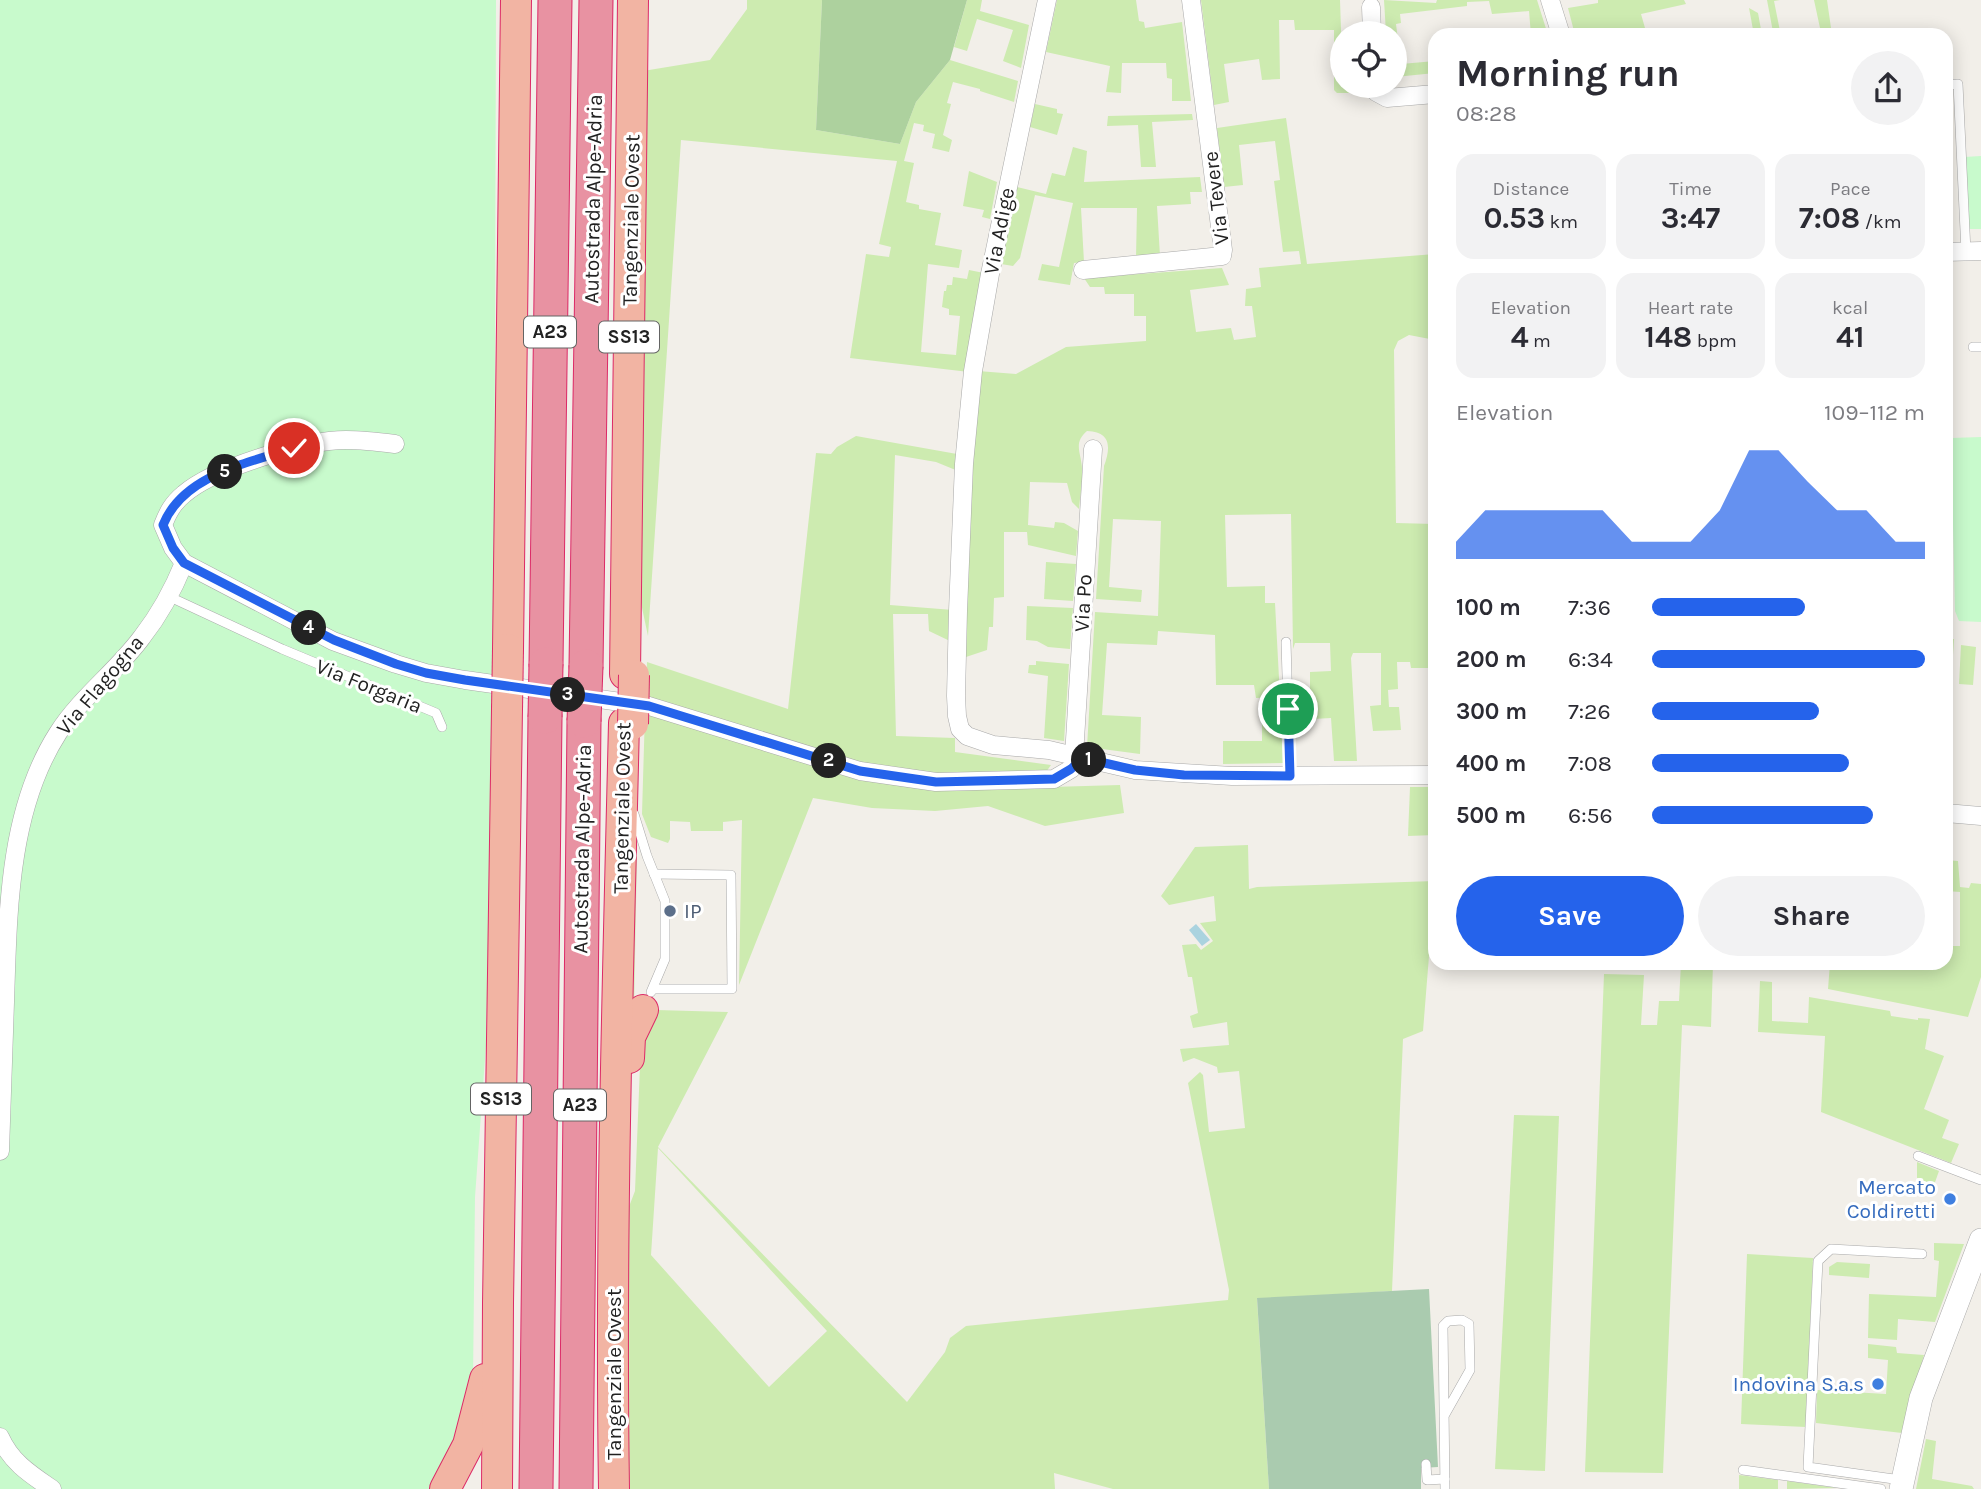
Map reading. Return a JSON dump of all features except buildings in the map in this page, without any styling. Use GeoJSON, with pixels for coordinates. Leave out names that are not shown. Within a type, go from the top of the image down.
{"type":"FeatureCollection","features":[{"type":"Feature","properties":{"kind":"highway","name":"SS13"},"geometry":{"type":"LineString","coordinates":[[497,1489],[516,0]]}},
{"type":"Feature","properties":{"kind":"highway","name":"Autostrada Alpe-Adria"},"geometry":{"type":"LineString","coordinates":[[536,1489],[555,0]]}},
{"type":"Feature","properties":{"kind":"highway","name":"Autostrada Alpe-Adria"},"geometry":{"type":"LineString","coordinates":[[576,1489],[584,721],[596,0]]}},
{"type":"Feature","properties":{"kind":"highway","name":"Tangenziale Ovest"},"geometry":{"type":"LineString","coordinates":[[614,1489],[612,1373],[616,1051],[630,674],[626,606],[633,0]]}},
{"type":"Feature","properties":{"kind":"highway"},"geometry":{"type":"LineString","coordinates":[[628,723],[634,814]]}},
{"type":"Feature","properties":{"kind":"highway"},"geometry":{"type":"LineString","coordinates":[[615,1207],[628,1162],[630,1037],[648,999]]}},
{"type":"Feature","properties":{"kind":"highway"},"geometry":{"type":"LineString","coordinates":[[445,1489],[468,1445],[478,1413],[498,1303]]}},
{"type":"Feature","properties":{"kind":"street","name":"Via Adige"},"geometry":{"type":"LineString","coordinates":[[1047,0],[975,359],[964,464],[956,696],[958,723],[967,736],[993,745],[1049,750],[1078,757]]}},
{"type":"Feature","properties":{"kind":"street","name":"Via Tevere"},"geometry":{"type":"LineString","coordinates":[[1083,270],[1222,256],[1191,0]]}},
{"type":"Feature","properties":{"kind":"street"},"geometry":{"type":"LineString","coordinates":[[1550,0],[1559,28]]}},
{"type":"Feature","properties":{"kind":"street"},"geometry":{"type":"LineString","coordinates":[[1371,7],[1372,21]]}},
{"type":"Feature","properties":{"kind":"street"},"geometry":{"type":"LineString","coordinates":[[1407,96],[1428,95]]}},
{"type":"Feature","properties":{"kind":"street"},"geometry":{"type":"LineString","coordinates":[[1953,252],[1973,251]]}},
{"type":"Feature","properties":{"kind":"street"},"geometry":{"type":"LineString","coordinates":[[170,597],[184,563],[173,548],[163,525],[169,510],[186,492],[223,472],[294,448],[345,440],[395,444]]}},
{"type":"Feature","properties":{"kind":"street","name":"Via Po"},"geometry":{"type":"LineString","coordinates":[[1078,757],[1093,449]]}},
{"type":"Feature","properties":{"kind":"street","name":"Via Forgaria"},"geometry":{"type":"LineString","coordinates":[[184,563],[334,640],[396,664],[465,680],[649,706],[860,771],[936,782],[1054,779],[1071,769],[1078,757]]}},
{"type":"Feature","properties":{"kind":"street","name":"Via Flagogna"},"geometry":{"type":"LineString","coordinates":[[0,1151],[8,920],[16,853],[34,783],[53,742],[74,711],[142,638],[170,597]]}},
{"type":"Feature","properties":{"kind":"street"},"geometry":{"type":"LineString","coordinates":[[1078,757],[1135,770],[1184,775],[1428,775]]}},
{"type":"Feature","properties":{"kind":"street"},"geometry":{"type":"LineString","coordinates":[[1953,814],[1981,816]]}},
{"type":"Feature","properties":{"kind":"street"},"geometry":{"type":"LineString","coordinates":[[1901,1485],[1921,1398],[1981,1240]]}},
{"type":"Feature","properties":{"kind":"street"},"geometry":{"type":"LineString","coordinates":[[0,1437],[22,1470],[52,1489]]}},
{"type":"Feature","properties":{"kind":"lane"},"geometry":{"type":"LineString","coordinates":[[1953,84],[1958,84],[1973,251]]}},
{"type":"Feature","properties":{"kind":"lane","name":"Via Forgaria"},"geometry":{"type":"LineString","coordinates":[[170,597],[282,649],[436,713],[442,727]]}},
{"type":"Feature","properties":{"kind":"lane"},"geometry":{"type":"LineString","coordinates":[[1286,642],[1290,776]]}},
{"type":"Feature","properties":{"kind":"lane"},"geometry":{"type":"LineString","coordinates":[[634,814],[653,874],[665,901],[665,959],[648,999],[732,989],[731,875],[653,874]]}},
{"type":"Feature","properties":{"kind":"lane"},"geometry":{"type":"LineString","coordinates":[[1919,1156],[1981,1180]]}},
{"type":"Feature","properties":{"kind":"lane"},"geometry":{"type":"LineString","coordinates":[[1901,1485],[1808,1467],[1818,1261],[1831,1249],[1922,1254]]}},
{"type":"Feature","properties":{"kind":"lane"},"geometry":{"type":"LineString","coordinates":[[1426,1464],[1427,1480],[1445,1484],[1444,1416],[1443,1326],[1448,1321],[1462,1321],[1469,1324],[1470,1370],[1444,1416]]}},
{"type":"Feature","properties":{"kind":"lane"},"geometry":{"type":"LineString","coordinates":[[1743,1470],[1881,1489]]}},
{"type":"Feature","properties":{"kind":"green space"},"geometry":{"type":"Polygon","coordinates":[[[0,0],[496,0],[494,672],[486,1045],[475,1197],[473,1381],[468,1411],[433,1489],[0,1489],[0,0]]]}},
{"type":"Feature","properties":{"kind":"green space"},"geometry":{"type":"Polygon","coordinates":[[[747,0],[822,0],[816,130],[900,144],[916,102],[950,60],[1018,81],[1014,102],[953,82],[947,103],[951,104],[943,135],[952,140],[949,152],[932,148],[935,134],[923,131],[924,125],[914,123],[904,161],[914,163],[906,202],[919,205],[919,209],[941,213],[935,245],[962,250],[959,268],[928,264],[921,352],[956,355],[960,316],[949,315],[949,309],[942,307],[944,291],[947,285],[952,285],[953,277],[967,279],[969,270],[984,273],[969,372],[850,358],[866,254],[889,257],[891,247],[879,244],[897,161],[681,140],[648,636],[638,589],[643,71],[710,60],[747,9],[747,0]]]}},
{"type":"Feature","properties":{"kind":"green space"},"geometry":{"type":"Polygon","coordinates":[[[822,0],[967,0],[950,60],[916,102],[900,144],[816,130],[822,0]]]}},
{"type":"Feature","properties":{"kind":"green space"},"geometry":{"type":"Polygon","coordinates":[[[967,0],[982,0],[980,11],[1029,25],[1021,68],[1003,61],[1013,30],[977,19],[967,51],[954,47],[967,0]]]}},
{"type":"Feature","properties":{"kind":"green space"},"geometry":{"type":"Polygon","coordinates":[[[1057,0],[1136,0],[1139,21],[1144,22],[1145,28],[1182,22],[1191,101],[1172,101],[1172,79],[1167,78],[1166,63],[1122,63],[1121,93],[1106,92],[1110,66],[1046,52],[1057,0]]]}},
{"type":"Feature","properties":{"kind":"green space"},"geometry":{"type":"Polygon","coordinates":[[[1201,0],[1340,0],[1341,21],[1330,21],[1330,30],[1295,30],[1294,20],[1279,20],[1280,79],[1262,80],[1259,59],[1224,64],[1229,102],[1214,105],[1201,0]]]}},
{"type":"Feature","properties":{"kind":"green space"},"geometry":{"type":"Polygon","coordinates":[[[1384,0],[1436,3],[1437,0],[1537,0],[1546,28],[1530,28],[1529,11],[1492,14],[1489,1],[1467,2],[1467,6],[1400,14],[1401,21],[1385,21],[1384,0]]]}},
{"type":"Feature","properties":{"kind":"green space"},"geometry":{"type":"Polygon","coordinates":[[[1598,0],[1684,0],[1686,4],[1641,14],[1645,28],[1573,28],[1568,8],[1598,3],[1598,0]]]}},
{"type":"Feature","properties":{"kind":"green space"},"geometry":{"type":"Polygon","coordinates":[[[1767,0],[1780,0],[1774,1],[1779,28],[1772,28],[1767,0]]]}},
{"type":"Feature","properties":{"kind":"green space"},"geometry":{"type":"Polygon","coordinates":[[[1814,0],[1827,0],[1831,28],[1820,28],[1814,0]]]}},
{"type":"Feature","properties":{"kind":"green space"},"geometry":{"type":"Polygon","coordinates":[[[1749,8],[1758,13],[1761,28],[1753,28],[1749,8]]]}},
{"type":"Feature","properties":{"kind":"green space"},"geometry":{"type":"Polygon","coordinates":[[[1428,62],[1428,74],[1407,76],[1407,63],[1428,62]]]}},
{"type":"Feature","properties":{"kind":"green space"},"geometry":{"type":"Polygon","coordinates":[[[1035,104],[1057,109],[1057,113],[1063,114],[1057,135],[1030,127],[1035,104]]]}},
{"type":"Feature","properties":{"kind":"green space"},"geometry":{"type":"Polygon","coordinates":[[[1192,114],[1193,120],[1152,122],[1156,167],[1141,167],[1138,125],[1107,126],[1108,116],[1192,114]]]}},
{"type":"Feature","properties":{"kind":"green space"},"geometry":{"type":"Polygon","coordinates":[[[1286,118],[1307,264],[1428,255],[1428,339],[1409,335],[1398,341],[1394,350],[1396,523],[1428,524],[1428,668],[1411,668],[1410,662],[1397,662],[1398,689],[1388,690],[1389,707],[1399,707],[1401,730],[1373,731],[1370,706],[1381,705],[1381,653],[1353,653],[1351,658],[1357,761],[1334,761],[1331,718],[1296,720],[1295,702],[1310,701],[1310,672],[1331,671],[1330,643],[1295,643],[1293,649],[1291,514],[1225,515],[1227,587],[1265,586],[1265,603],[1275,603],[1280,697],[1256,698],[1254,685],[1216,685],[1215,635],[1158,631],[1157,645],[1107,643],[1102,715],[1141,717],[1140,754],[1087,747],[1095,612],[1158,616],[1161,521],[1113,519],[1109,587],[1142,590],[1141,602],[1096,599],[1104,466],[1108,447],[1105,438],[1095,432],[1087,431],[1079,444],[1082,473],[1079,509],[1072,502],[1067,483],[1030,482],[1028,525],[1054,528],[1055,522],[1064,523],[1078,531],[1076,556],[1028,545],[1027,532],[1004,532],[1004,597],[994,598],[993,627],[989,627],[987,650],[963,658],[978,371],[1016,374],[1066,347],[1146,341],[1146,316],[1134,316],[1134,294],[1105,294],[1104,287],[1090,287],[1084,278],[1222,268],[1229,285],[1190,290],[1196,332],[1231,328],[1234,340],[1256,337],[1252,306],[1245,306],[1246,289],[1261,287],[1259,268],[1301,264],[1299,251],[1283,252],[1274,181],[1280,180],[1275,141],[1239,145],[1243,185],[1224,187],[1217,128],[1286,118]]]}},
{"type":"Feature","properties":{"kind":"green space"},"geometry":{"type":"Polygon","coordinates":[[[1073,147],[1087,151],[1084,182],[1200,177],[1202,192],[1190,192],[1191,204],[1157,206],[1160,256],[1136,259],[1137,208],[1081,208],[1084,262],[1074,263],[1070,285],[1038,280],[1042,264],[1059,267],[1073,203],[1035,195],[1020,258],[1013,266],[1001,264],[1017,187],[1046,194],[1052,173],[1065,176],[1073,147]]]}},
{"type":"Feature","properties":{"kind":"green space"},"geometry":{"type":"Polygon","coordinates":[[[1981,156],[1981,229],[1968,229],[1964,157],[1981,156]]]}},
{"type":"Feature","properties":{"kind":"green space"},"geometry":{"type":"Polygon","coordinates":[[[969,171],[997,182],[990,219],[982,217],[984,210],[963,206],[969,171]]]}},
{"type":"Feature","properties":{"kind":"green space"},"geometry":{"type":"Polygon","coordinates":[[[856,436],[957,454],[958,471],[936,462],[895,455],[890,605],[953,610],[952,642],[929,631],[928,614],[893,614],[896,736],[955,738],[955,752],[1051,765],[1046,772],[938,773],[863,764],[646,697],[647,662],[788,709],[816,453],[831,454],[837,447],[856,436]]]}},
{"type":"Feature","properties":{"kind":"green space"},"geometry":{"type":"Polygon","coordinates":[[[1981,437],[1981,622],[1959,621],[1955,611],[1953,438],[1981,437]]]}},
{"type":"Feature","properties":{"kind":"green space"},"geometry":{"type":"Polygon","coordinates":[[[1046,562],[1076,564],[1073,601],[1044,599],[1046,562]]]}},
{"type":"Feature","properties":{"kind":"green space"},"geometry":{"type":"Polygon","coordinates":[[[1027,606],[1073,608],[1070,649],[1048,647],[1037,641],[1026,640],[1027,606]]]}},
{"type":"Feature","properties":{"kind":"green space"},"geometry":{"type":"Polygon","coordinates":[[[1961,645],[1976,647],[1973,685],[1959,684],[1961,645]]]}},
{"type":"Feature","properties":{"kind":"green space"},"geometry":{"type":"Polygon","coordinates":[[[1036,661],[1069,664],[1064,741],[1044,738],[1048,676],[1028,673],[1029,665],[1036,665],[1036,661]]]}},
{"type":"Feature","properties":{"kind":"green space"},"geometry":{"type":"Polygon","coordinates":[[[1281,708],[1284,763],[1223,764],[1223,741],[1262,741],[1262,709],[1281,708]]]}},
{"type":"Feature","properties":{"kind":"green space"},"geometry":{"type":"Polygon","coordinates":[[[645,712],[764,747],[981,789],[1120,785],[1124,813],[1045,826],[988,806],[935,811],[872,808],[813,798],[739,985],[742,820],[723,822],[723,831],[691,831],[690,822],[670,821],[668,843],[651,837],[642,814],[645,712]]]}},
{"type":"Feature","properties":{"kind":"green space"},"geometry":{"type":"Polygon","coordinates":[[[1410,787],[1428,787],[1428,835],[1408,836],[1410,787]]]}},
{"type":"Feature","properties":{"kind":"green space"},"geometry":{"type":"Polygon","coordinates":[[[634,837],[637,854],[634,1009],[626,1009],[634,837]]]}},
{"type":"Feature","properties":{"kind":"green space"},"geometry":{"type":"Polygon","coordinates":[[[1248,845],[1249,889],[1428,881],[1428,968],[1423,1031],[1403,1039],[1392,1291],[1257,1299],[1269,1489],[1113,1489],[1054,1473],[1055,1489],[630,1489],[626,1441],[625,1217],[635,1191],[641,1041],[656,1010],[728,1012],[658,1147],[907,1402],[945,1352],[950,1338],[966,1326],[1228,1300],[1229,1290],[1188,1083],[1200,1072],[1203,1075],[1209,1132],[1245,1128],[1239,1071],[1218,1073],[1217,1067],[1194,1058],[1183,1062],[1180,1049],[1229,1045],[1227,1022],[1193,1028],[1190,1016],[1198,1013],[1192,977],[1188,977],[1182,945],[1196,944],[1201,950],[1213,941],[1200,923],[1216,921],[1214,896],[1169,905],[1161,896],[1195,847],[1248,845]],[[658,1148],[651,1255],[769,1387],[827,1331],[658,1148]]]}},
{"type":"Feature","properties":{"kind":"green space"},"geometry":{"type":"Polygon","coordinates":[[[1953,861],[1958,861],[1960,887],[1969,888],[1971,883],[1981,884],[1981,977],[1968,1017],[1828,989],[1829,970],[1953,970],[1953,946],[1960,946],[1960,892],[1953,892],[1953,861]]]}},
{"type":"Feature","properties":{"kind":"green space"},"geometry":{"type":"Polygon","coordinates":[[[1681,970],[1713,970],[1711,1027],[1682,1025],[1663,1473],[1585,1472],[1604,974],[1644,975],[1641,1025],[1657,1025],[1659,1001],[1679,1001],[1681,970]]]}},
{"type":"Feature","properties":{"kind":"green space"},"geometry":{"type":"Polygon","coordinates":[[[1760,981],[1772,982],[1772,1021],[1808,1023],[1809,997],[1890,1011],[1891,1016],[1930,1019],[1925,1049],[1944,1056],[1924,1109],[1949,1120],[1942,1138],[1959,1144],[1951,1163],[1821,1112],[1825,1036],[1758,1032],[1760,981]]]}},
{"type":"Feature","properties":{"kind":"green space"},"geometry":{"type":"Polygon","coordinates":[[[1514,1115],[1559,1116],[1545,1471],[1495,1469],[1514,1115]]]}},
{"type":"Feature","properties":{"kind":"green space"},"geometry":{"type":"Polygon","coordinates":[[[1917,1162],[1939,1171],[1934,1185],[1917,1178],[1917,1162]]]}},
{"type":"Feature","properties":{"kind":"green space"},"geometry":{"type":"Polygon","coordinates":[[[1934,1243],[1964,1244],[1935,1322],[1898,1319],[1897,1340],[1868,1338],[1869,1294],[1936,1297],[1939,1261],[1934,1260],[1934,1243]]]}},
{"type":"Feature","properties":{"kind":"green space"},"geometry":{"type":"Polygon","coordinates":[[[1747,1254],[1813,1258],[1806,1427],[1741,1424],[1747,1254]]]}},
{"type":"Feature","properties":{"kind":"green space"},"geometry":{"type":"Polygon","coordinates":[[[1837,1262],[1870,1264],[1869,1278],[1829,1275],[1829,1267],[1837,1262]]]}},
{"type":"Feature","properties":{"kind":"green space"},"geometry":{"type":"Polygon","coordinates":[[[1429,1289],[1438,1467],[1421,1468],[1421,1489],[1269,1489],[1257,1298],[1429,1289]]]}},
{"type":"Feature","properties":{"kind":"green space"},"geometry":{"type":"Polygon","coordinates":[[[1868,1344],[1896,1347],[1897,1353],[1924,1355],[1902,1433],[1816,1423],[1817,1390],[1886,1394],[1888,1360],[1868,1358],[1868,1344]]]}},
{"type":"Feature","properties":{"kind":"green space"},"geometry":{"type":"Polygon","coordinates":[[[1926,1439],[1936,1441],[1932,1479],[1972,1486],[1974,1489],[1916,1489],[1926,1439]]]}},
{"type":"Feature","properties":{"kind":"green space"},"geometry":{"type":"Polygon","coordinates":[[[1739,1475],[1778,1480],[1778,1489],[1739,1489],[1739,1475]]]}},
{"type":"Feature","properties":{"kind":"green space"},"geometry":{"type":"Polygon","coordinates":[[[1787,1481],[1837,1488],[1787,1489],[1787,1481]]]}},
{"type":"Feature","properties":{"kind":"water"},"geometry":{"type":"Polygon","coordinates":[[[1196,924],[1210,940],[1202,946],[1189,930],[1196,924]]]}},
{"type":"Feature","properties":{"kind":"place","name":"IP"},"geometry":{"type":"Point","coordinates":[670,911]}},
{"type":"Feature","properties":{"kind":"place","name":"Mercato Coldiretti"},"geometry":{"type":"Point","coordinates":[1950,1199]}},
{"type":"Feature","properties":{"kind":"place","name":"Indovina S.a.s"},"geometry":{"type":"Point","coordinates":[1878,1384]}},
{"type":"Feature","properties":{"kind":"route"},"geometry":{"type":"LineString","coordinates":[[294,448],[223,472],[186,492],[169,510],[163,525],[173,548],[184,563],[334,640],[366,654],[426,673],[649,706],[860,771],[936,782],[1054,779],[1083,758],[1135,770],[1184,775],[1290,776],[1288,709]]}}]}
